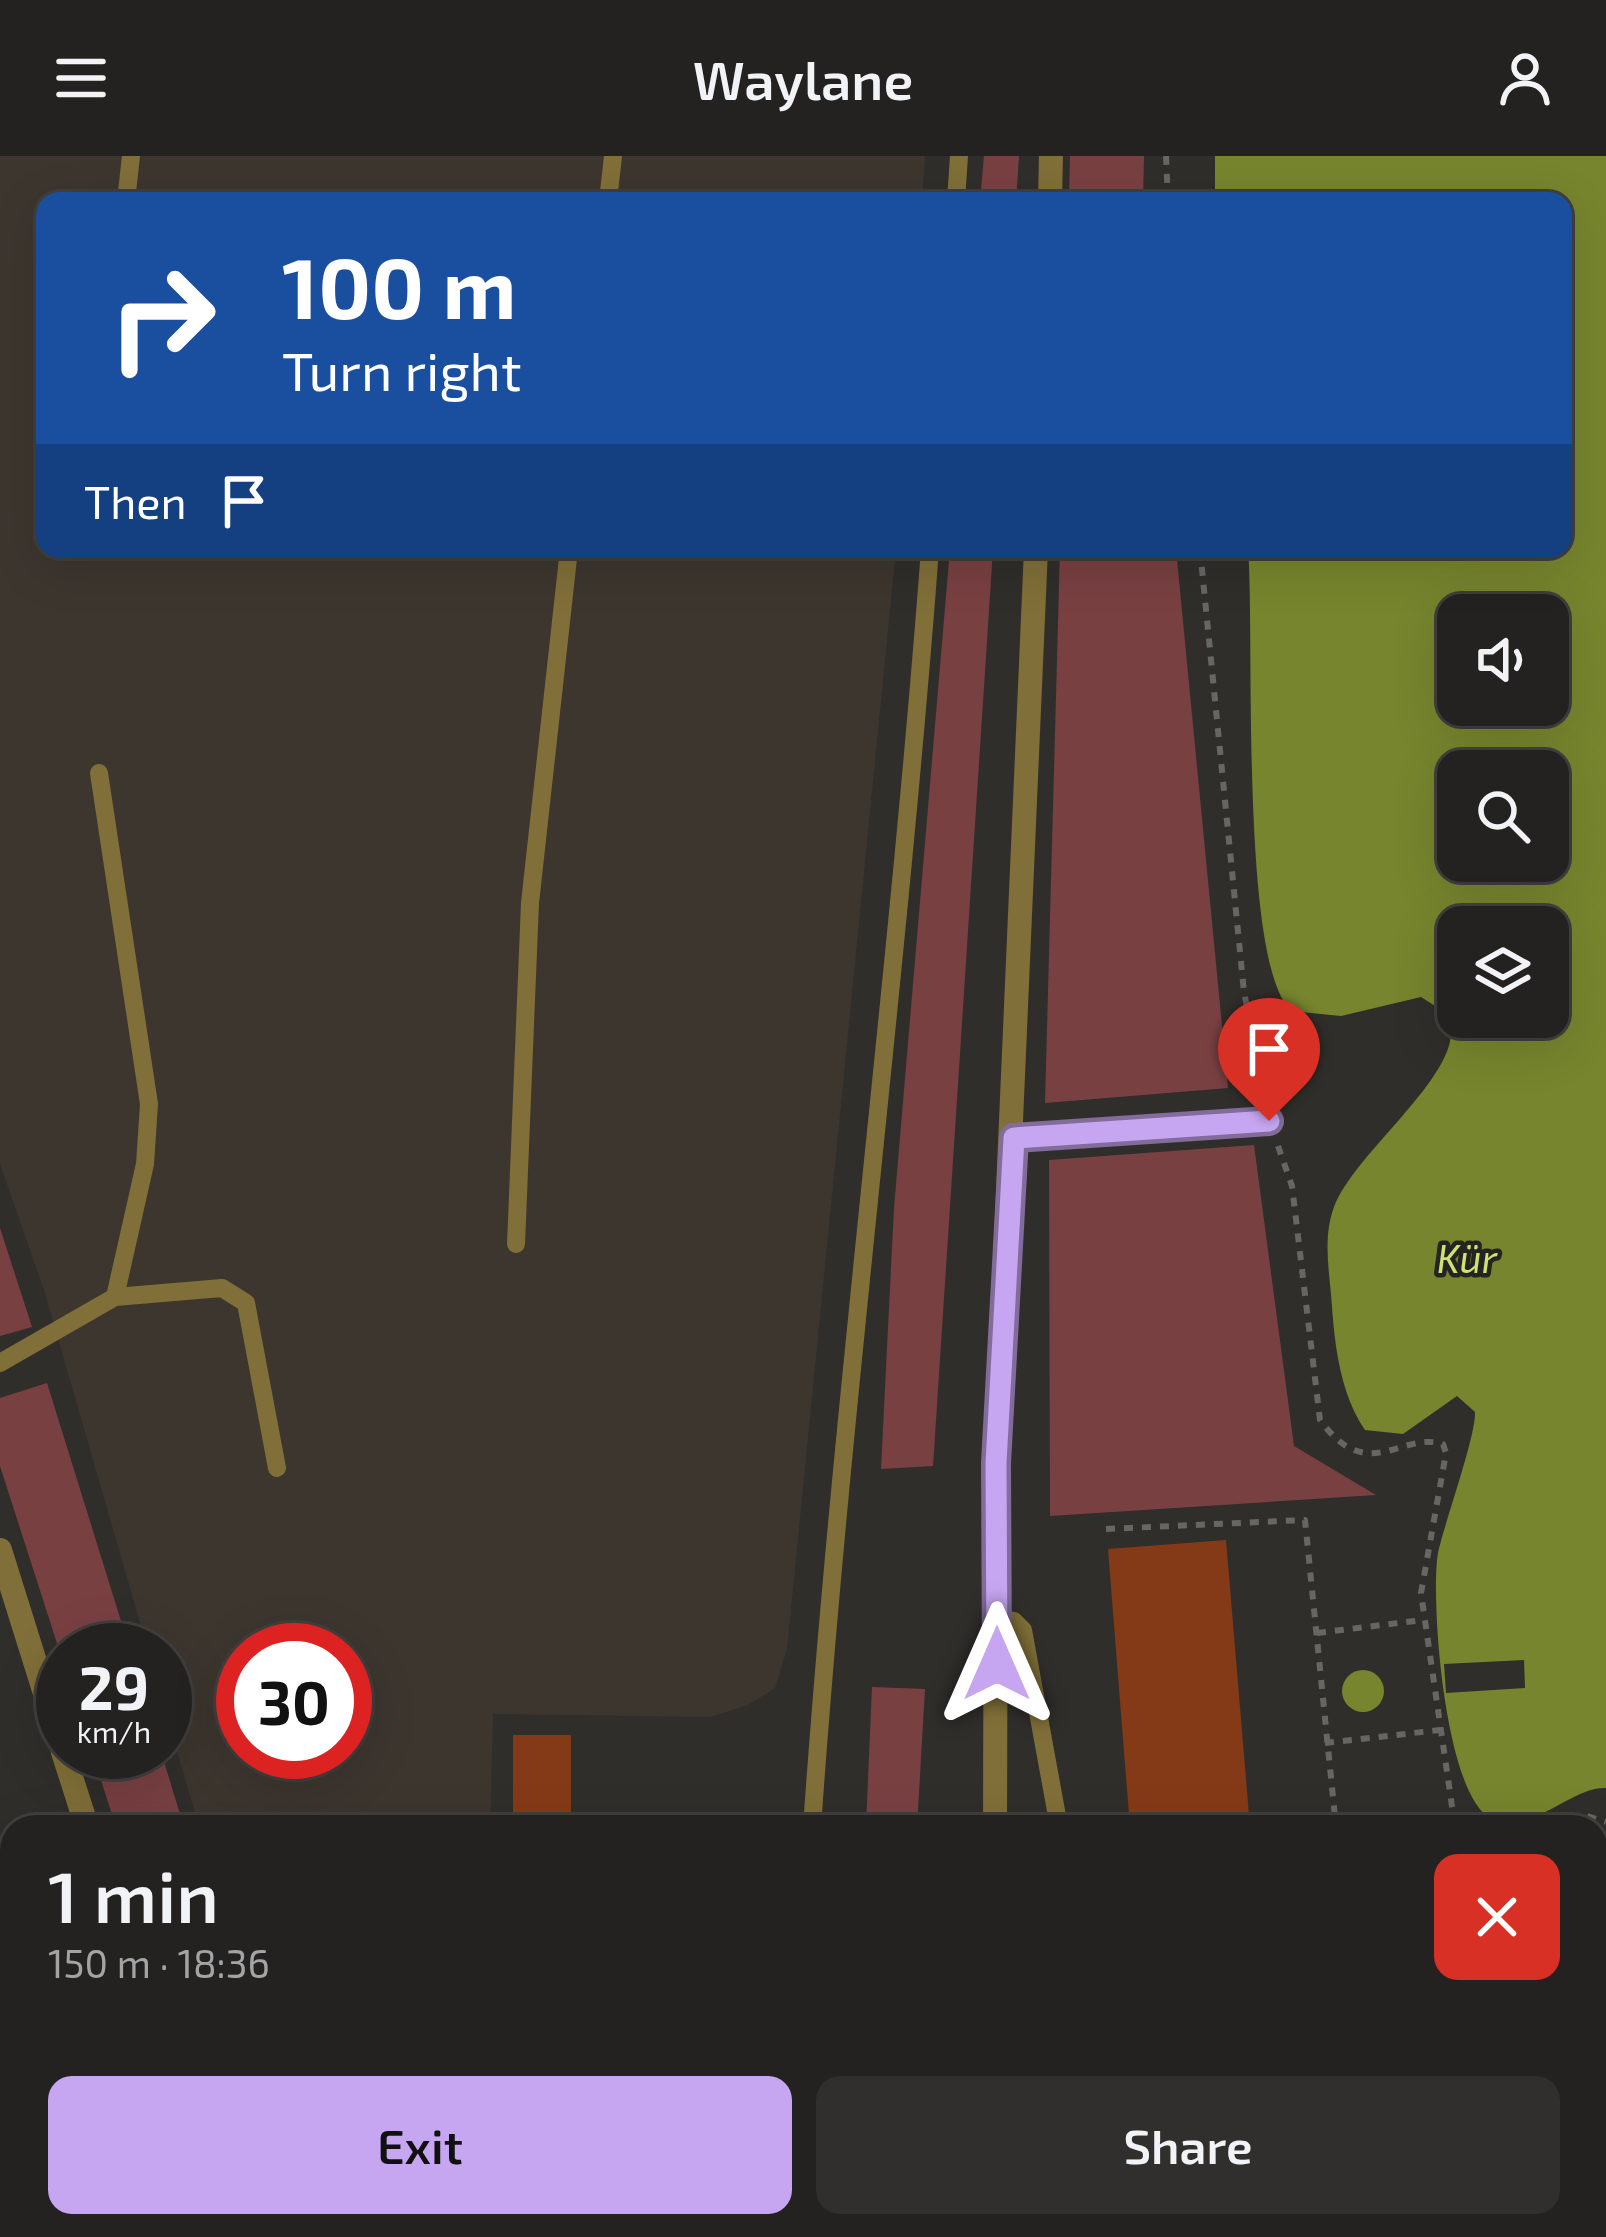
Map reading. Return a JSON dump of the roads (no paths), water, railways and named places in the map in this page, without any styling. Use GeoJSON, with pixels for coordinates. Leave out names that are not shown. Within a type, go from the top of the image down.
{"type":"FeatureCollection","features":[{"type":"Feature","properties":{"kind":"street"},"geometry":{"type":"LineString","coordinates":[[1050,192],[1052,156]]}},
{"type":"Feature","properties":{"kind":"street"},"geometry":{"type":"LineString","coordinates":[[995,1815],[996,1463],[1014,1138],[1036,558]]}},
{"type":"Feature","properties":{"kind":"street"},"geometry":{"type":"LineString","coordinates":[[0,1550],[36,1665]]}},
{"type":"Feature","properties":{"kind":"street"},"geometry":{"type":"LineString","coordinates":[[72,1779],[83,1815]]}},
{"type":"Feature","properties":{"kind":"lane"},"geometry":{"type":"LineString","coordinates":[[127,192],[131,156]]}},
{"type":"Feature","properties":{"kind":"lane"},"geometry":{"type":"LineString","coordinates":[[609,192],[613,156]]}},
{"type":"Feature","properties":{"kind":"lane"},"geometry":{"type":"LineString","coordinates":[[957,192],[959,156]]}},
{"type":"Feature","properties":{"kind":"lane"},"geometry":{"type":"LineString","coordinates":[[516,1244],[530,902],[568,558]]}},
{"type":"Feature","properties":{"kind":"lane"},"geometry":{"type":"LineString","coordinates":[[813,1815],[834,1522],[910,805],[929,558]]}},
{"type":"Feature","properties":{"kind":"lane"},"geometry":{"type":"LineString","coordinates":[[99,773],[148,1105],[146,1164],[115,1297]]}},
{"type":"Feature","properties":{"kind":"lane"},"geometry":{"type":"LineString","coordinates":[[1014,1138],[1269,1121]]}},
{"type":"Feature","properties":{"kind":"lane"},"geometry":{"type":"LineString","coordinates":[[0,1363],[115,1297],[222,1288],[245,1303],[277,1468]]}},
{"type":"Feature","properties":{"kind":"lane"},"geometry":{"type":"LineString","coordinates":[[997,1618],[1014,1621],[1023,1630],[1057,1815]]}},
{"type":"Feature","properties":{"kind":"water","name":"Kür"},"geometry":{"type":"Polygon","coordinates":[[[1215,156],[1606,156],[1606,1788],[1580,1794],[1539,1815],[1489,1815],[1478,1806],[1464,1779],[1445,1698],[1436,1612],[1438,1553],[1475,1412],[1457,1396],[1403,1434],[1365,1430],[1345,1387],[1337,1355],[1328,1244],[1330,1219],[1344,1187],[1419,1097],[1446,1053],[1450,1038],[1569,1038],[1569,906],[1437,906],[1437,1007],[1421,997],[1341,1016],[1291,1011],[1275,980],[1263,930],[1253,793],[1248,558],[1572,558],[1572,192],[1215,192],[1215,156]]]}},
{"type":"Feature","properties":{"kind":"water"},"geometry":{"type":"Polygon","coordinates":[[[1363,1670],[1378,1676],[1384,1691],[1378,1706],[1363,1712],[1348,1706],[1342,1691],[1348,1676],[1363,1670]]]}}]}
